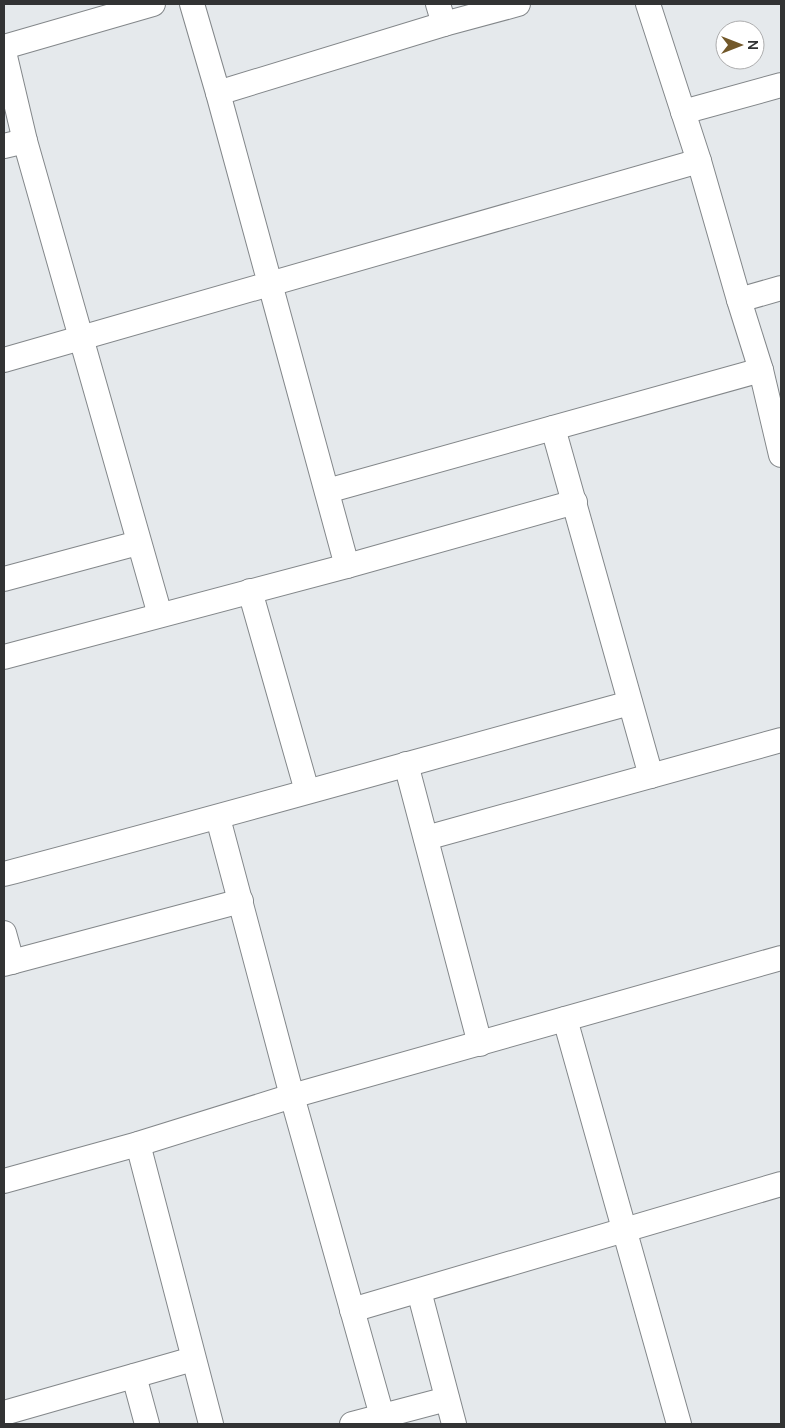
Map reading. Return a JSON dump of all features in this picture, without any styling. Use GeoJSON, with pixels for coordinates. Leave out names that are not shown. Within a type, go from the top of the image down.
{"type":"FeatureCollection","features":[{"type":"Feature","properties":{"kind":"street"},"geometry":{"type":"LineString","coordinates":[[4,47],[95,11],[153,4]]}},
{"type":"Feature","properties":{"kind":"street"},"geometry":{"type":"LineString","coordinates":[[192,4],[348,566]]}},
{"type":"Feature","properties":{"kind":"street"},"geometry":{"type":"LineString","coordinates":[[218,93],[441,14],[518,4]]}},
{"type":"Feature","properties":{"kind":"street"},"geometry":{"type":"LineString","coordinates":[[648,4],[699,161],[761,370],[781,455]]}},
{"type":"Feature","properties":{"kind":"street"},"geometry":{"type":"LineString","coordinates":[[4,52],[14,143],[81,338],[160,615]]}},
{"type":"Feature","properties":{"kind":"street"},"geometry":{"type":"LineString","coordinates":[[683,112],[781,85]]}},
{"type":"Feature","properties":{"kind":"street"},"geometry":{"type":"LineString","coordinates":[[4,360],[699,161]]}},
{"type":"Feature","properties":{"kind":"street"},"geometry":{"type":"LineString","coordinates":[[739,300],[781,288]]}},
{"type":"Feature","properties":{"kind":"street"},"geometry":{"type":"LineString","coordinates":[[327,491],[761,370]]}},
{"type":"Feature","properties":{"kind":"street"},"geometry":{"type":"LineString","coordinates":[[553,428],[651,776]]}},
{"type":"Feature","properties":{"kind":"street"},"geometry":{"type":"LineString","coordinates":[[4,657],[250,590],[348,566],[574,502]]}},
{"type":"Feature","properties":{"kind":"street"},"geometry":{"type":"LineString","coordinates":[[4,579],[138,543]]}},
{"type":"Feature","properties":{"kind":"street"},"geometry":{"type":"LineString","coordinates":[[250,590],[307,791]]}},
{"type":"Feature","properties":{"kind":"street"},"geometry":{"type":"LineString","coordinates":[[4,874],[218,818],[307,791],[630,703]]}},
{"type":"Feature","properties":{"kind":"street"},"geometry":{"type":"LineString","coordinates":[[426,838],[781,740]]}},
{"type":"Feature","properties":{"kind":"street"},"geometry":{"type":"LineString","coordinates":[[406,764],[480,1044]]}},
{"type":"Feature","properties":{"kind":"street"},"geometry":{"type":"LineString","coordinates":[[218,818],[242,901],[292,1096],[382,1416]]}},
{"type":"Feature","properties":{"kind":"street"},"geometry":{"type":"LineString","coordinates":[[4,933],[8,963],[242,901]]}},
{"type":"Feature","properties":{"kind":"street"},"geometry":{"type":"LineString","coordinates":[[4,1181],[138,1144],[292,1096],[781,958]]}},
{"type":"Feature","properties":{"kind":"street"},"geometry":{"type":"LineString","coordinates":[[565,1019],[679,1424]]}},
{"type":"Feature","properties":{"kind":"street"},"geometry":{"type":"LineString","coordinates":[[138,1144],[211,1424]]}},
{"type":"Feature","properties":{"kind":"street"},"geometry":{"type":"LineString","coordinates":[[352,1310],[781,1184]]}},
{"type":"Feature","properties":{"kind":"street"},"geometry":{"type":"LineString","coordinates":[[419,1291],[454,1424]]}},
{"type":"Feature","properties":{"kind":"street"},"geometry":{"type":"LineString","coordinates":[[4,1413],[193,1359]]}},
{"type":"Feature","properties":{"kind":"street"},"geometry":{"type":"LineString","coordinates":[[134,1376],[147,1424]]}},
{"type":"Feature","properties":{"kind":"street"},"geometry":{"type":"LineString","coordinates":[[352,1424],[447,1399]]}}]}
